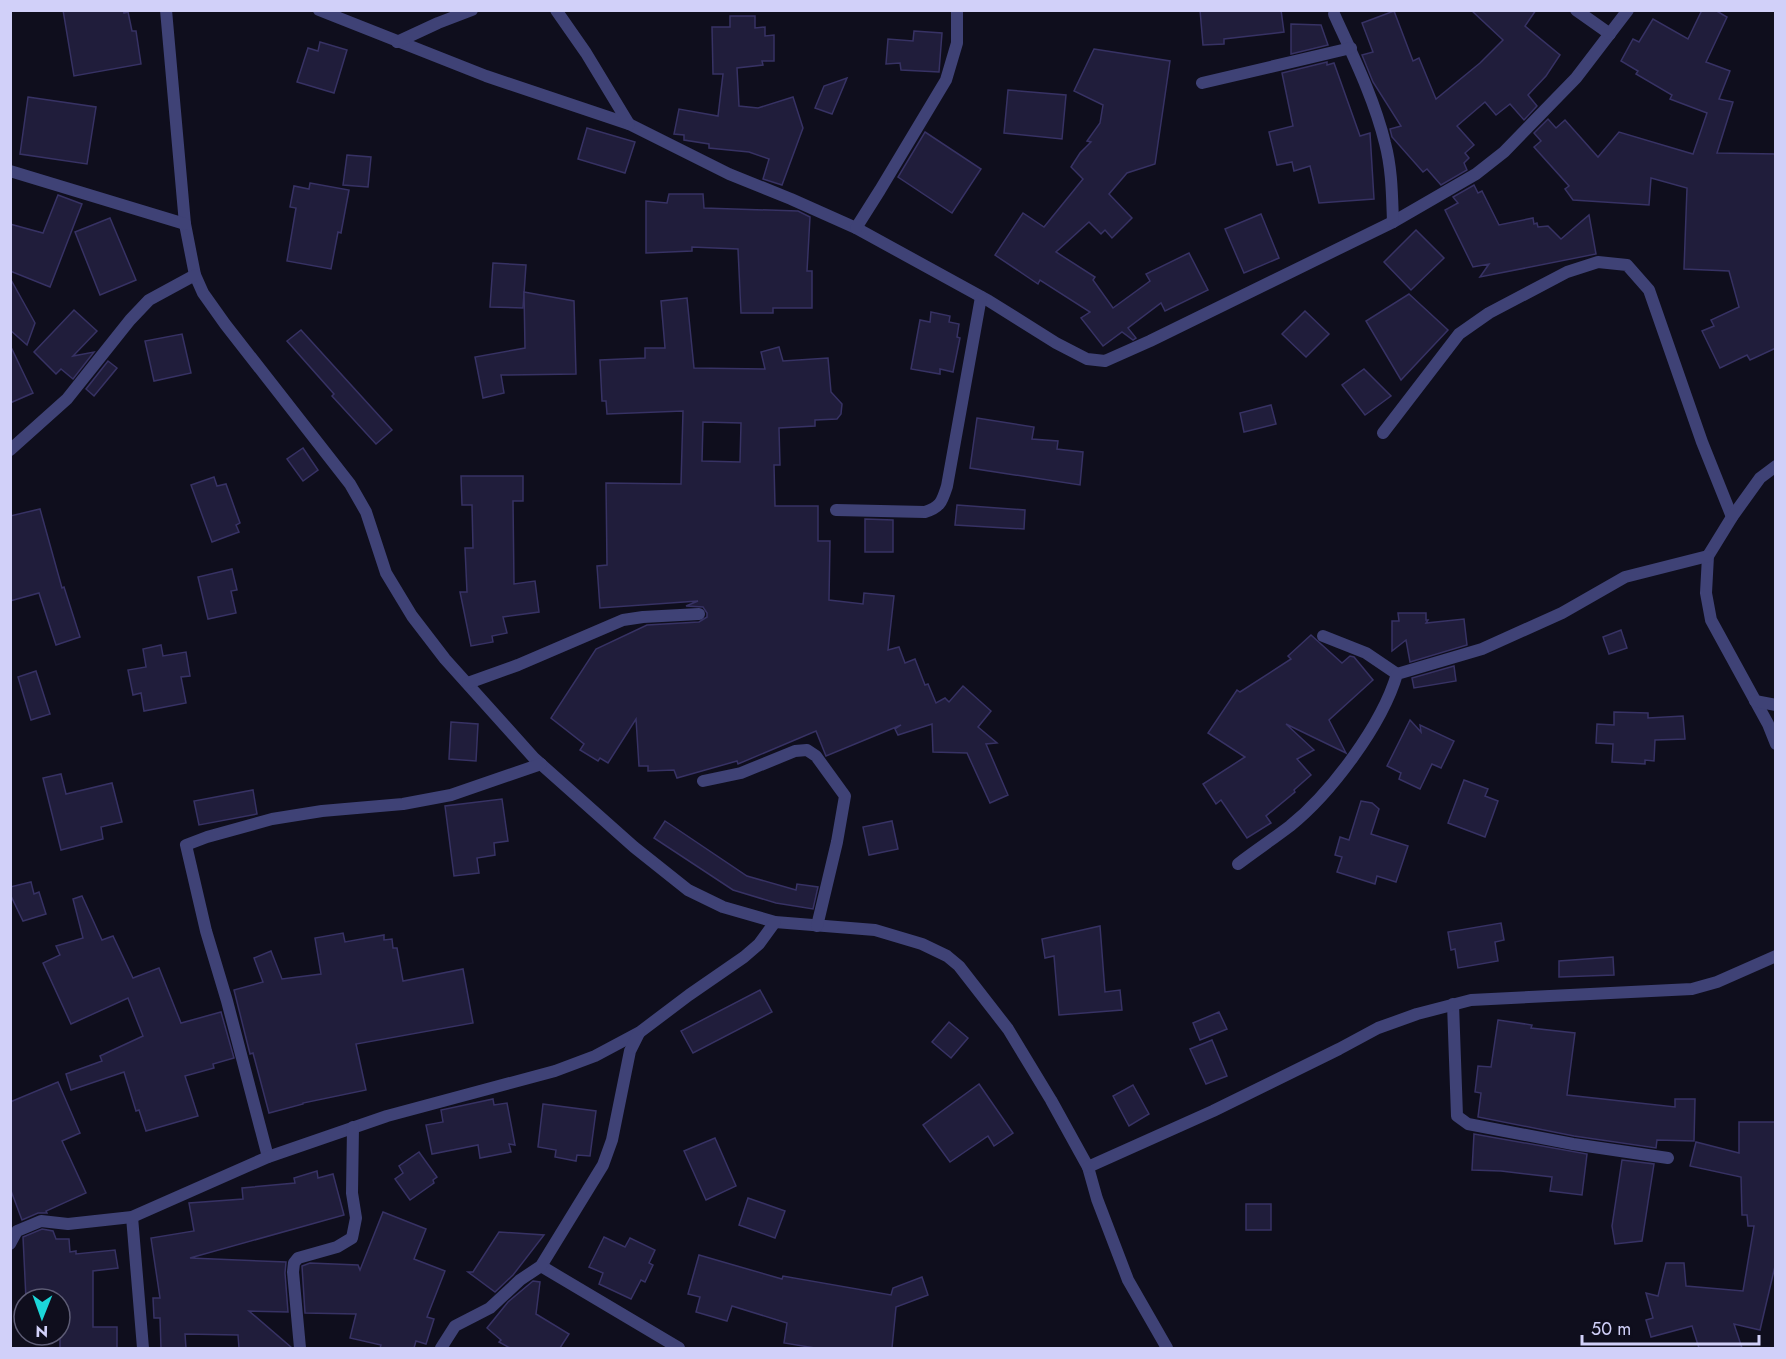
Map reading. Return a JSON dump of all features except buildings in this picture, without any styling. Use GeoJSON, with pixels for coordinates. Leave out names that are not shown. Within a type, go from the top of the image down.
{"type":"FeatureCollection","features":[{"type":"Feature","properties":{"kind":"street"},"geometry":{"type":"LineString","coordinates":[[165,10],[185,224],[195,275],[203,293],[225,324],[350,484],[366,512],[386,573],[412,616],[445,659],[542,764],[634,847],[688,890],[723,907],[775,922],[875,930],[922,944],[947,956],[959,966],[1008,1029],[1088,1167],[1097,1199],[1128,1280],[1167,1348]]}},
{"type":"Feature","properties":{"kind":"street"},"geometry":{"type":"LineString","coordinates":[[319,10],[486,76],[629,124],[729,174],[856,228],[981,297],[1056,343],[1087,359],[1105,361],[1394,222],[1476,174],[1504,152],[1576,78],[1628,10]]}},
{"type":"Feature","properties":{"kind":"street"},"geometry":{"type":"LineString","coordinates":[[397,42],[438,22],[472,10]]}},
{"type":"Feature","properties":{"kind":"street"},"geometry":{"type":"LineString","coordinates":[[556,10],[586,53],[629,124]]}},
{"type":"Feature","properties":{"kind":"street"},"geometry":{"type":"LineString","coordinates":[[856,228],[946,80],[957,43],[957,10]]}},
{"type":"Feature","properties":{"kind":"street"},"geometry":{"type":"LineString","coordinates":[[1576,10],[1610,34]]}},
{"type":"Feature","properties":{"kind":"street"},"geometry":{"type":"LineString","coordinates":[[1334,14],[1351,48],[1385,142],[1390,167],[1394,222]]}},
{"type":"Feature","properties":{"kind":"street"},"geometry":{"type":"LineString","coordinates":[[1202,82],[1351,48]]}},
{"type":"Feature","properties":{"kind":"street"},"geometry":{"type":"LineString","coordinates":[[10,171],[185,224]]}},
{"type":"Feature","properties":{"kind":"street"},"geometry":{"type":"LineString","coordinates":[[1383,433],[1459,334],[1481,318],[1567,272],[1598,262],[1627,265],[1649,290],[1702,442],[1732,517]]}},
{"type":"Feature","properties":{"kind":"street"},"geometry":{"type":"LineString","coordinates":[[10,450],[67,399],[130,320],[149,300],[195,275]]}},
{"type":"Feature","properties":{"kind":"street"},"geometry":{"type":"LineString","coordinates":[[836,510],[925,512],[936,509],[947,486],[981,297]]}},
{"type":"Feature","properties":{"kind":"street"},"geometry":{"type":"LineString","coordinates":[[1776,466],[1760,478],[1708,556],[1706,592],[1711,620],[1768,724],[1776,744]]}},
{"type":"Feature","properties":{"kind":"street"},"geometry":{"type":"LineString","coordinates":[[1396,674],[1482,648],[1562,614],[1625,577],[1708,556]]}},
{"type":"Feature","properties":{"kind":"street"},"geometry":{"type":"LineString","coordinates":[[468,683],[529,661],[623,620],[699,614]]}},
{"type":"Feature","properties":{"kind":"street"},"geometry":{"type":"LineString","coordinates":[[1323,636],[1366,653],[1396,674]]}},
{"type":"Feature","properties":{"kind":"street"},"geometry":{"type":"LineString","coordinates":[[1238,864],[1291,825],[1314,803],[1347,764],[1386,703],[1396,674]]}},
{"type":"Feature","properties":{"kind":"street"},"geometry":{"type":"LineString","coordinates":[[1755,701],[1776,705]]}},
{"type":"Feature","properties":{"kind":"street"},"geometry":{"type":"LineString","coordinates":[[703,781],[741,773],[795,751],[807,750],[816,756],[845,796],[837,842],[816,926]]}},
{"type":"Feature","properties":{"kind":"street"},"geometry":{"type":"LineString","coordinates":[[268,1157],[227,1000],[206,931],[186,845],[272,819],[322,811],[403,804],[451,795],[542,764]]}},
{"type":"Feature","properties":{"kind":"street"},"geometry":{"type":"LineString","coordinates":[[10,1244],[17,1231],[41,1221],[68,1224],[132,1217],[268,1157],[353,1127],[555,1071],[596,1056],[640,1032],[759,944],[775,922]]}},
{"type":"Feature","properties":{"kind":"street"},"geometry":{"type":"LineString","coordinates":[[1088,1167],[1213,1111],[1378,1028],[1417,1014],[1471,1000],[1692,988],[1717,982],[1776,956]]}},
{"type":"Feature","properties":{"kind":"street"},"geometry":{"type":"LineString","coordinates":[[1453,1004],[1456,1116],[1461,1120],[1468,1124],[1573,1144],[1668,1158]]}},
{"type":"Feature","properties":{"kind":"street"},"geometry":{"type":"LineString","coordinates":[[441,1348],[455,1326],[490,1308],[520,1280],[541,1266],[603,1165],[612,1140],[630,1051],[640,1032]]}},
{"type":"Feature","properties":{"kind":"street"},"geometry":{"type":"LineString","coordinates":[[300,1348],[294,1263],[298,1258],[337,1247],[352,1238],[356,1218],[352,1193],[353,1127]]}},
{"type":"Feature","properties":{"kind":"street"},"geometry":{"type":"LineString","coordinates":[[132,1217],[143,1348]]}},
{"type":"Feature","properties":{"kind":"street"},"geometry":{"type":"LineString","coordinates":[[541,1266],[680,1348]]}}]}
